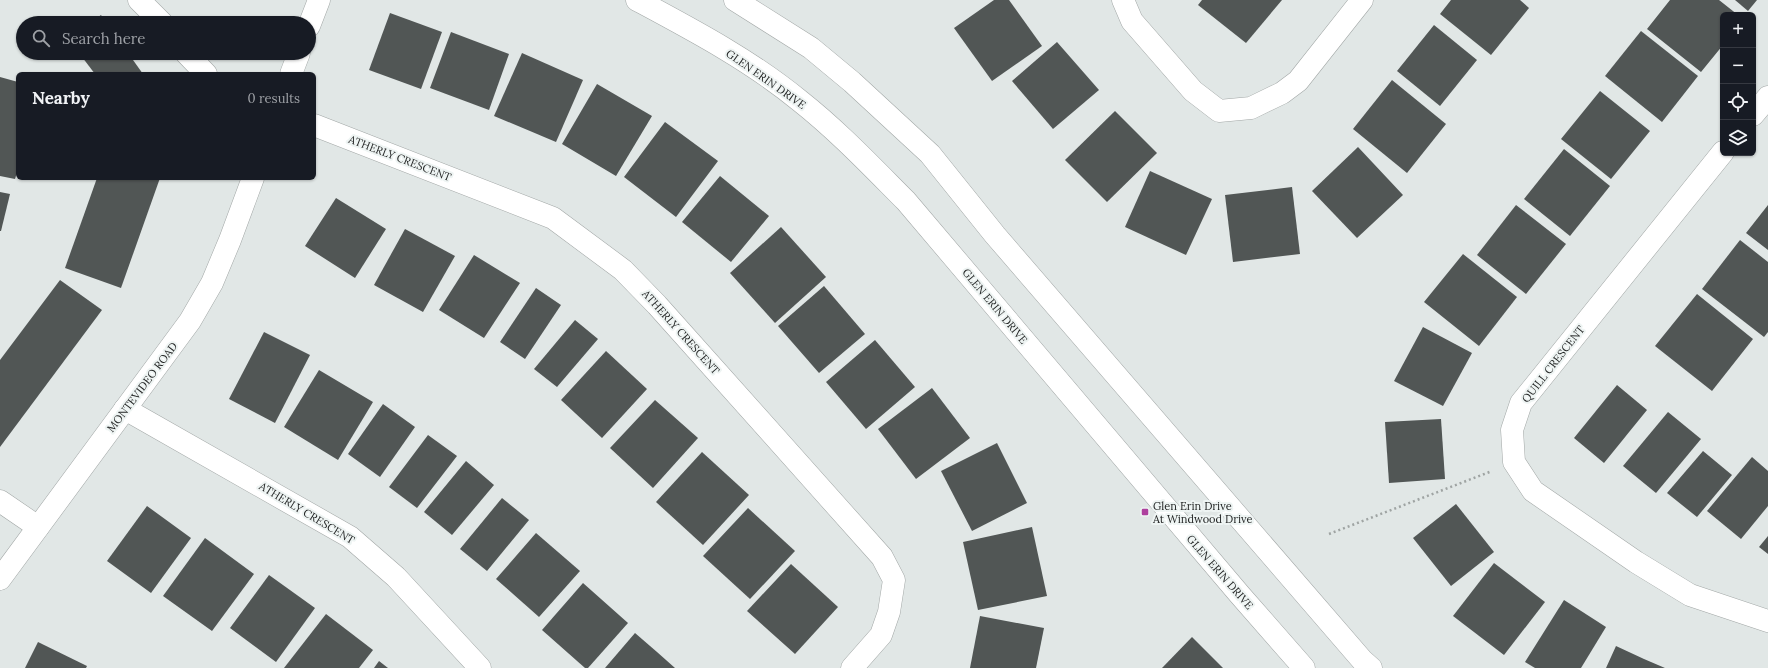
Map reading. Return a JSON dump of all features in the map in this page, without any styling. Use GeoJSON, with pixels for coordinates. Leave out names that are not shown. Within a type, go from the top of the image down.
{"type":"FeatureCollection","features":[{"type":"Feature","properties":{"kind":"street"},"geometry":{"type":"LineString","coordinates":[[139,0],[155,16]]}},
{"type":"Feature","properties":{"kind":"street"},"geometry":{"type":"LineString","coordinates":[[313,16],[319,0]]}},
{"type":"Feature","properties":{"kind":"street","name":"GLEN ERIN DRIVE"},"geometry":{"type":"LineString","coordinates":[[637,0],[749,64],[800,100],[854,148],[906,201],[1240,595],[1304,668]]}},
{"type":"Feature","properties":{"kind":"street"},"geometry":{"type":"LineString","coordinates":[[735,0],[812,48],[863,92],[930,154],[995,235],[1362,665]]}},
{"type":"Feature","properties":{"kind":"street"},"geometry":{"type":"LineString","coordinates":[[1123,0],[1132,21],[1193,91],[1220,111],[1251,108],[1282,93],[1298,81],[1362,0]]}},
{"type":"Feature","properties":{"kind":"street"},"geometry":{"type":"LineString","coordinates":[[193,60],[204,72]]}},
{"type":"Feature","properties":{"kind":"street"},"geometry":{"type":"LineString","coordinates":[[292,72],[296,60]]}},
{"type":"Feature","properties":{"kind":"street"},"geometry":{"type":"LineString","coordinates":[[1756,111],[1768,96]]}},
{"type":"Feature","properties":{"kind":"street","name":"ATHERLY CRESCENT"},"geometry":{"type":"LineString","coordinates":[[316,126],[553,218],[622,270],[657,305],[882,557],[894,580],[889,612],[881,635],[852,668]]}},
{"type":"Feature","properties":{"kind":"street","name":"QUILL CRESCENT"},"geometry":{"type":"LineString","coordinates":[[1720,156],[1521,404],[1512,430],[1514,462],[1533,491],[1636,562],[1690,595],[1768,621]]}},
{"type":"Feature","properties":{"kind":"street","name":"MONTEVIDEO ROAD"},"geometry":{"type":"LineString","coordinates":[[0,579],[190,322],[212,283],[252,180]]}},
{"type":"Feature","properties":{"kind":"street","name":"ATHERLY CRESCENT"},"geometry":{"type":"LineString","coordinates":[[125,409],[350,537],[396,577],[480,668]]}},
{"type":"Feature","properties":{"kind":"street"},"geometry":{"type":"LineString","coordinates":[[0,501],[38,526]]}},
{"type":"Feature","properties":{"kind":"path"},"geometry":{"type":"LineString","coordinates":[[1329,534],[1514,462]]}},
{"type":"Feature","properties":{"kind":"building"},"geometry":{"type":"Polygon","coordinates":[[[994,0],[1009,0],[1042,46],[992,81],[954,28],[994,0]]]}},
{"type":"Feature","properties":{"kind":"building"},"geometry":{"type":"Polygon","coordinates":[[[1202,0],[1282,0],[1246,43],[1198,5],[1202,0]]]}},
{"type":"Feature","properties":{"kind":"building"},"geometry":{"type":"Polygon","coordinates":[[[1451,0],[1520,0],[1529,8],[1491,55],[1440,14],[1451,0]]]}},
{"type":"Feature","properties":{"kind":"building"},"geometry":{"type":"Polygon","coordinates":[[[1670,0],[1719,0],[1734,12],[1720,12],[1720,49],[1701,72],[1647,29],[1670,0]]]}},
{"type":"Feature","properties":{"kind":"building"},"geometry":{"type":"Polygon","coordinates":[[[1735,0],[1757,0],[1748,11],[1735,0]]]}},
{"type":"Feature","properties":{"kind":"building"},"geometry":{"type":"Polygon","coordinates":[[[390,13],[442,32],[421,89],[369,70],[390,13]]]}},
{"type":"Feature","properties":{"kind":"building"},"geometry":{"type":"Polygon","coordinates":[[[1434,25],[1477,60],[1440,106],[1397,71],[1434,25]]]}},
{"type":"Feature","properties":{"kind":"building"},"geometry":{"type":"Polygon","coordinates":[[[1641,31],[1698,76],[1662,122],[1605,76],[1641,31]]]}},
{"type":"Feature","properties":{"kind":"building"},"geometry":{"type":"Polygon","coordinates":[[[451,32],[509,54],[489,110],[430,88],[451,32]]]}},
{"type":"Feature","properties":{"kind":"building"},"geometry":{"type":"Polygon","coordinates":[[[1057,42],[1099,90],[1053,129],[1012,81],[1057,42]]]}},
{"type":"Feature","properties":{"kind":"building"},"geometry":{"type":"Polygon","coordinates":[[[522,53],[583,80],[556,142],[494,116],[522,53]]]}},
{"type":"Feature","properties":{"kind":"building"},"geometry":{"type":"Polygon","coordinates":[[[84,60],[133,60],[142,72],[93,72],[84,60]]]}},
{"type":"Feature","properties":{"kind":"building"},"geometry":{"type":"Polygon","coordinates":[[[0,77],[16,81],[16,176],[15,179],[0,176],[0,77]]]}},
{"type":"Feature","properties":{"kind":"building"},"geometry":{"type":"Polygon","coordinates":[[[1392,80],[1446,124],[1407,173],[1353,129],[1392,80]]]}},
{"type":"Feature","properties":{"kind":"building"},"geometry":{"type":"Polygon","coordinates":[[[597,84],[652,116],[616,176],[562,144],[597,84]]]}},
{"type":"Feature","properties":{"kind":"building"},"geometry":{"type":"Polygon","coordinates":[[[1600,91],[1650,131],[1611,179],[1561,139],[1600,91]]]}},
{"type":"Feature","properties":{"kind":"building"},"geometry":{"type":"Polygon","coordinates":[[[1115,111],[1157,153],[1107,202],[1065,160],[1115,111]]]}},
{"type":"Feature","properties":{"kind":"building"},"geometry":{"type":"Polygon","coordinates":[[[665,122],[718,161],[676,217],[624,177],[665,122]]]}},
{"type":"Feature","properties":{"kind":"building"},"geometry":{"type":"Polygon","coordinates":[[[1358,147],[1403,195],[1357,238],[1312,191],[1358,147]]]}},
{"type":"Feature","properties":{"kind":"building"},"geometry":{"type":"Polygon","coordinates":[[[1564,149],[1610,186],[1570,236],[1524,199],[1564,149]]]}},
{"type":"Feature","properties":{"kind":"building"},"geometry":{"type":"Polygon","coordinates":[[[1150,171],[1212,199],[1186,255],[1125,227],[1150,171]]]}},
{"type":"Feature","properties":{"kind":"building"},"geometry":{"type":"Polygon","coordinates":[[[720,176],[769,216],[731,262],[682,222],[720,176]]]}},
{"type":"Feature","properties":{"kind":"building"},"geometry":{"type":"Polygon","coordinates":[[[96,180],[159,180],[121,288],[65,268],[96,180]]]}},
{"type":"Feature","properties":{"kind":"building"},"geometry":{"type":"Polygon","coordinates":[[[1292,187],[1300,254],[1233,262],[1225,195],[1292,187]]]}},
{"type":"Feature","properties":{"kind":"building"},"geometry":{"type":"Polygon","coordinates":[[[0,192],[10,194],[1,231],[0,231],[0,192]]]}},
{"type":"Feature","properties":{"kind":"building"},"geometry":{"type":"Polygon","coordinates":[[[336,198],[386,229],[355,278],[305,246],[336,198]]]}},
{"type":"Feature","properties":{"kind":"building"},"geometry":{"type":"Polygon","coordinates":[[[1516,205],[1566,244],[1526,294],[1477,255],[1516,205]]]}},
{"type":"Feature","properties":{"kind":"building"},"geometry":{"type":"Polygon","coordinates":[[[1768,205],[1768,250],[1746,233],[1768,205]]]}},
{"type":"Feature","properties":{"kind":"building"},"geometry":{"type":"Polygon","coordinates":[[[781,227],[826,277],[775,323],[730,273],[781,227]]]}},
{"type":"Feature","properties":{"kind":"building"},"geometry":{"type":"Polygon","coordinates":[[[405,229],[455,256],[423,312],[374,285],[405,229]]]}},
{"type":"Feature","properties":{"kind":"building"},"geometry":{"type":"Polygon","coordinates":[[[1740,240],[1768,262],[1768,332],[1764,337],[1702,289],[1740,240]]]}},
{"type":"Feature","properties":{"kind":"building"},"geometry":{"type":"Polygon","coordinates":[[[1463,254],[1517,297],[1479,346],[1424,302],[1463,254]]]}},
{"type":"Feature","properties":{"kind":"building"},"geometry":{"type":"Polygon","coordinates":[[[474,255],[520,283],[484,338],[439,310],[474,255]]]}},
{"type":"Feature","properties":{"kind":"building"},"geometry":{"type":"Polygon","coordinates":[[[60,280],[102,310],[0,447],[0,360],[60,280]]]}},
{"type":"Feature","properties":{"kind":"building"},"geometry":{"type":"Polygon","coordinates":[[[824,286],[865,334],[819,373],[778,326],[824,286]]]}},
{"type":"Feature","properties":{"kind":"building"},"geometry":{"type":"Polygon","coordinates":[[[536,288],[561,305],[525,359],[500,342],[536,288]]]}},
{"type":"Feature","properties":{"kind":"building"},"geometry":{"type":"Polygon","coordinates":[[[1697,294],[1753,339],[1712,391],[1655,346],[1697,294]]]}},
{"type":"Feature","properties":{"kind":"building"},"geometry":{"type":"Polygon","coordinates":[[[575,320],[598,339],[557,387],[534,369],[575,320]]]}},
{"type":"Feature","properties":{"kind":"building"},"geometry":{"type":"Polygon","coordinates":[[[1423,327],[1472,353],[1443,406],[1394,381],[1423,327]]]}},
{"type":"Feature","properties":{"kind":"building"},"geometry":{"type":"Polygon","coordinates":[[[264,332],[310,355],[275,423],[229,399],[264,332]]]}},
{"type":"Feature","properties":{"kind":"building"},"geometry":{"type":"Polygon","coordinates":[[[875,340],[915,387],[866,429],[826,382],[875,340]]]}},
{"type":"Feature","properties":{"kind":"building"},"geometry":{"type":"Polygon","coordinates":[[[606,351],[647,389],[602,438],[561,400],[606,351]]]}},
{"type":"Feature","properties":{"kind":"building"},"geometry":{"type":"Polygon","coordinates":[[[319,370],[373,402],[338,460],[284,427],[319,370]]]}},
{"type":"Feature","properties":{"kind":"building"},"geometry":{"type":"Polygon","coordinates":[[[1617,385],[1647,410],[1604,463],[1574,438],[1617,385]]]}},
{"type":"Feature","properties":{"kind":"building"},"geometry":{"type":"Polygon","coordinates":[[[932,388],[970,438],[916,479],[878,429],[932,388]]]}},
{"type":"Feature","properties":{"kind":"building"},"geometry":{"type":"Polygon","coordinates":[[[655,400],[698,438],[653,488],[610,448],[655,400]]]}},
{"type":"Feature","properties":{"kind":"building"},"geometry":{"type":"Polygon","coordinates":[[[383,404],[415,427],[380,477],[348,454],[383,404]]]}},
{"type":"Feature","properties":{"kind":"building"},"geometry":{"type":"Polygon","coordinates":[[[1668,412],[1701,439],[1656,493],[1623,466],[1668,412]]]}},
{"type":"Feature","properties":{"kind":"building"},"geometry":{"type":"Polygon","coordinates":[[[1441,419],[1445,479],[1389,483],[1385,422],[1441,419]]]}},
{"type":"Feature","properties":{"kind":"building"},"geometry":{"type":"Polygon","coordinates":[[[428,435],[457,456],[417,508],[389,487],[428,435]]]}},
{"type":"Feature","properties":{"kind":"building"},"geometry":{"type":"Polygon","coordinates":[[[997,443],[1027,503],[972,531],[941,471],[997,443]]]}},
{"type":"Feature","properties":{"kind":"building"},"geometry":{"type":"Polygon","coordinates":[[[1703,451],[1732,475],[1697,517],[1667,493],[1703,451]]]}},
{"type":"Feature","properties":{"kind":"building"},"geometry":{"type":"Polygon","coordinates":[[[702,452],[749,495],[703,545],[656,502],[702,452]]]}},
{"type":"Feature","properties":{"kind":"building"},"geometry":{"type":"Polygon","coordinates":[[[1752,457],[1768,471],[1768,506],[1741,539],[1707,511],[1752,457]]]}},
{"type":"Feature","properties":{"kind":"building"},"geometry":{"type":"Polygon","coordinates":[[[466,461],[494,485],[452,535],[424,512],[466,461]]]}},
{"type":"Feature","properties":{"kind":"building"},"geometry":{"type":"Polygon","coordinates":[[[502,498],[529,520],[487,571],[460,549],[502,498]]]}},
{"type":"Feature","properties":{"kind":"building"},"geometry":{"type":"Polygon","coordinates":[[[1456,504],[1494,552],[1451,586],[1413,538],[1456,504]]]}},
{"type":"Feature","properties":{"kind":"building"},"geometry":{"type":"Polygon","coordinates":[[[147,506],[191,538],[151,593],[107,561],[147,506]]]}},
{"type":"Feature","properties":{"kind":"building"},"geometry":{"type":"Polygon","coordinates":[[[748,508],[795,551],[750,599],[703,556],[748,508]]]}},
{"type":"Feature","properties":{"kind":"building"},"geometry":{"type":"Polygon","coordinates":[[[1032,527],[1047,596],[978,610],[963,542],[1032,527]]]}},
{"type":"Feature","properties":{"kind":"building"},"geometry":{"type":"Polygon","coordinates":[[[536,533],[580,571],[539,617],[496,579],[536,533]]]}},
{"type":"Feature","properties":{"kind":"building"},"geometry":{"type":"Polygon","coordinates":[[[1768,536],[1768,554],[1759,547],[1768,536]]]}},
{"type":"Feature","properties":{"kind":"building"},"geometry":{"type":"Polygon","coordinates":[[[205,538],[254,574],[212,631],[163,596],[205,538]]]}},
{"type":"Feature","properties":{"kind":"building"},"geometry":{"type":"Polygon","coordinates":[[[1494,563],[1545,602],[1504,655],[1453,616],[1494,563]]]}},
{"type":"Feature","properties":{"kind":"building"},"geometry":{"type":"Polygon","coordinates":[[[791,564],[838,607],[795,654],[747,611],[791,564]]]}},
{"type":"Feature","properties":{"kind":"building"},"geometry":{"type":"Polygon","coordinates":[[[269,575],[315,608],[276,662],[230,628],[269,575]]]}},
{"type":"Feature","properties":{"kind":"building"},"geometry":{"type":"Polygon","coordinates":[[[583,583],[628,623],[588,668],[585,668],[542,630],[583,583]]]}},
{"type":"Feature","properties":{"kind":"building"},"geometry":{"type":"Polygon","coordinates":[[[1564,600],[1606,627],[1581,668],[1535,668],[1525,662],[1564,600]]]}},
{"type":"Feature","properties":{"kind":"building"},"geometry":{"type":"Polygon","coordinates":[[[326,614],[373,650],[359,668],[284,668],[326,614]]]}},
{"type":"Feature","properties":{"kind":"building"},"geometry":{"type":"Polygon","coordinates":[[[980,616],[1044,628],[1036,668],[970,668],[980,616]]]}},
{"type":"Feature","properties":{"kind":"building"},"geometry":{"type":"Polygon","coordinates":[[[635,633],[657,652],[675,668],[605,668],[635,633]]]}},
{"type":"Feature","properties":{"kind":"building"},"geometry":{"type":"Polygon","coordinates":[[[1192,637],[1223,668],[1162,668],[1192,637]]]}},
{"type":"Feature","properties":{"kind":"building"},"geometry":{"type":"Polygon","coordinates":[[[38,642],[87,666],[86,668],[25,668],[38,642]]]}},
{"type":"Feature","properties":{"kind":"building"},"geometry":{"type":"Polygon","coordinates":[[[1616,646],[1644,659],[1665,668],[1606,668],[1616,646]]]}},
{"type":"Feature","properties":{"kind":"building"},"geometry":{"type":"Polygon","coordinates":[[[379,661],[388,668],[374,668],[379,661]]]}},
{"type":"Feature","properties":{"kind":"place","name":"Glen Erin Drive At Windwood Drive"},"geometry":{"type":"Point","coordinates":[1145,512]}}]}
